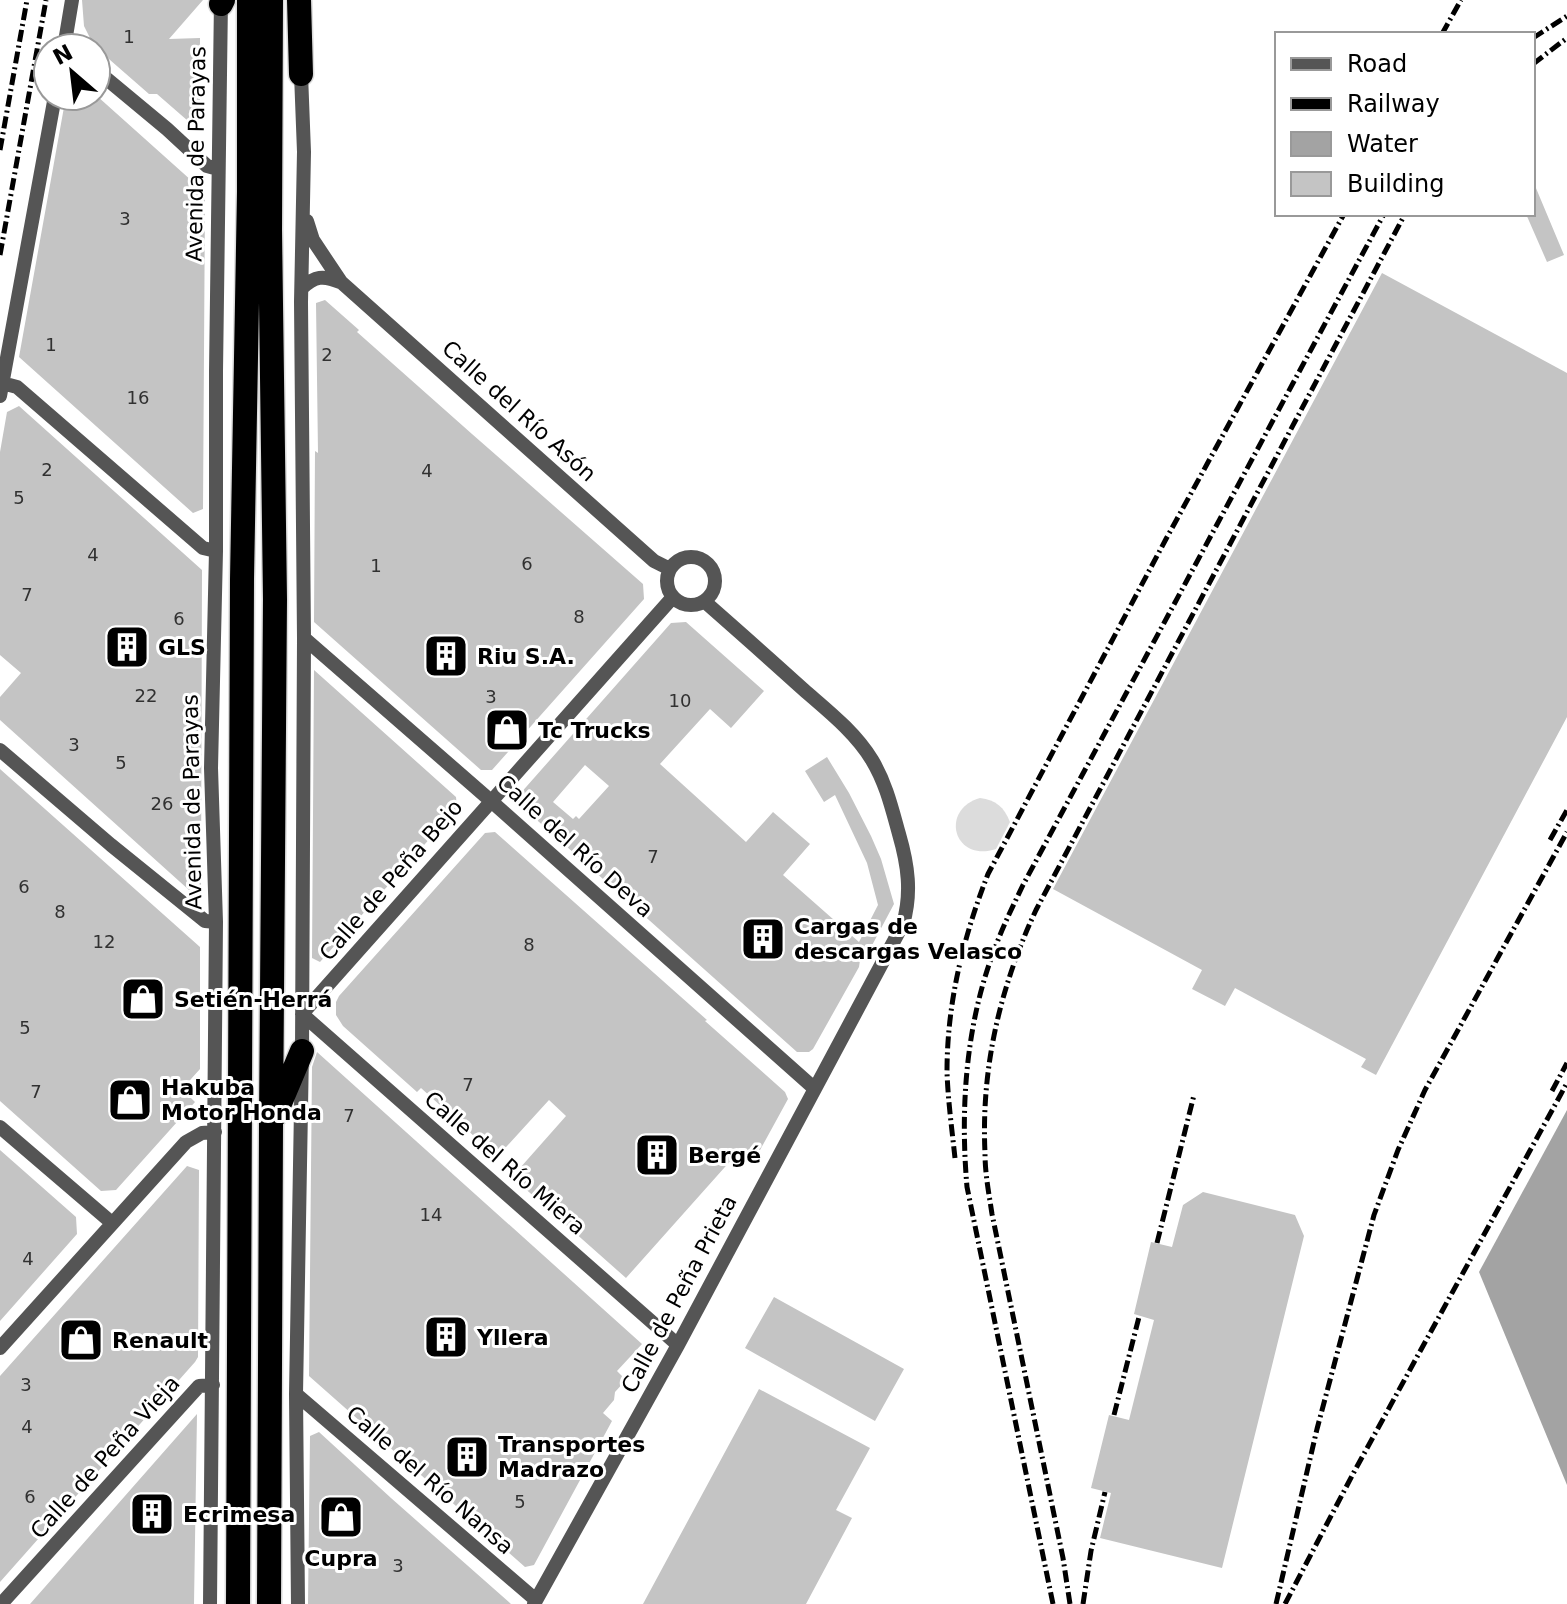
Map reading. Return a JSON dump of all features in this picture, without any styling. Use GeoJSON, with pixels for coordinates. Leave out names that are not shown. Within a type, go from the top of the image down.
{"type":"FeatureCollection","features":[{"type":"Feature","properties":{"kind":"highway"},"geometry":{"type":"LineString","coordinates":[[238,1604],[242,579],[249,0]]}},
{"type":"Feature","properties":{"kind":"highway"},"geometry":{"type":"LineString","coordinates":[[269,1604],[275,614],[270,230],[271,0]]}},
{"type":"Feature","properties":{"kind":"highway"},"geometry":{"type":"LineString","coordinates":[[274,428],[284,180],[284,0]]}},
{"type":"Feature","properties":{"kind":"highway"},"geometry":{"type":"LineString","coordinates":[[299,0],[301,74]]}},
{"type":"Feature","properties":{"kind":"highway"},"geometry":{"type":"LineString","coordinates":[[226,1],[233,292],[245,428]]}},
{"type":"Feature","properties":{"kind":"highway"},"geometry":{"type":"LineString","coordinates":[[271,1124],[302,1051]]}},
{"type":"Feature","properties":{"kind":"street"},"geometry":{"type":"LineString","coordinates":[[69,32],[72,0]]}},
{"type":"Feature","properties":{"kind":"street","name":"Avenida de Parayas"},"geometry":{"type":"LineString","coordinates":[[210,1604],[216,922],[211,768],[216,551],[218,169],[226,1]]}},
{"type":"Feature","properties":{"kind":"street"},"geometry":{"type":"LineString","coordinates":[[298,1604],[296,1394],[304,638],[304,152],[301,74]]}},
{"type":"Feature","properties":{"kind":"street"},"geometry":{"type":"LineString","coordinates":[[112,83],[207,166],[218,169]]}},
{"type":"Feature","properties":{"kind":"street"},"geometry":{"type":"LineString","coordinates":[[52,112],[1,390],[17,387],[203,548],[216,551]]}},
{"type":"Feature","properties":{"kind":"street","name":"Calle del Río Asón"},"geometry":{"type":"LineString","coordinates":[[303,210],[313,240],[341,282],[654,561],[670,569]]}},
{"type":"Feature","properties":{"kind":"street"},"geometry":{"type":"LineString","coordinates":[[302,288],[320,276],[341,282]]}},
{"type":"Feature","properties":{"kind":"street"},"geometry":{"type":"LineString","coordinates":[[688,557],[704,561],[711,568],[713,589],[704,601],[690,605],[682,603],[669,591],[667,582],[670,569],[679,560],[688,557]]}},
{"type":"Feature","properties":{"kind":"street","name":"Calle de Peña Bejo"},"geometry":{"type":"LineString","coordinates":[[302,1014],[673,597]]}},
{"type":"Feature","properties":{"kind":"street","name":"Calle de Peña Prieta"},"geometry":{"type":"LineString","coordinates":[[535,1602],[678,1345],[903,924],[909,905],[902,845],[882,779],[863,746],[704,601]]}},
{"type":"Feature","properties":{"kind":"street","name":"Calle del Río Deva"},"geometry":{"type":"LineString","coordinates":[[304,638],[815,1089]]}},
{"type":"Feature","properties":{"kind":"street"},"geometry":{"type":"LineString","coordinates":[[0,750],[193,912],[205,921],[216,922]]}},
{"type":"Feature","properties":{"kind":"street","name":"Calle del Río Miera"},"geometry":{"type":"LineString","coordinates":[[302,1014],[678,1345]]}},
{"type":"Feature","properties":{"kind":"street"},"geometry":{"type":"LineString","coordinates":[[0,1127],[112,1223]]}},
{"type":"Feature","properties":{"kind":"street"},"geometry":{"type":"LineString","coordinates":[[0,1348],[186,1142],[202,1133],[215,1132]]}},
{"type":"Feature","properties":{"kind":"street","name":"Calle de Peña Vieja"},"geometry":{"type":"LineString","coordinates":[[1,1604],[199,1386],[213,1385]]}},
{"type":"Feature","properties":{"kind":"street","name":"Calle del Río Nansa"},"geometry":{"type":"LineString","coordinates":[[296,1394],[535,1602]]}},
{"type":"Feature","properties":{"kind":"shaded area"},"geometry":{"type":"Polygon","coordinates":[[[980,798],[999,805],[1010,822],[996,849],[970,849],[957,833],[959,813],[967,804],[980,798]]]}},
{"type":"Feature","properties":{"kind":"water"},"geometry":{"type":"Polygon","coordinates":[[[1567,1110],[1567,1485],[1479,1272],[1567,1110]]]}},
{"type":"Feature","properties":{"kind":"building"},"geometry":{"type":"Polygon","coordinates":[[[82,0],[203,0],[169,39],[200,38],[200,121],[188,121],[157,94],[149,94],[112,62],[112,32],[87,32],[82,0]]]}},
{"type":"Feature","properties":{"kind":"building"},"geometry":{"type":"Polygon","coordinates":[[[112,109],[205,195],[203,509],[193,513],[19,357],[63,112],[112,112],[112,109]]]}},
{"type":"Feature","properties":{"kind":"building"},"geometry":{"type":"Polygon","coordinates":[[[1535,186],[1564,255],[1547,262],[1527,216],[1535,216],[1535,186]]]}},
{"type":"Feature","properties":{"kind":"building"},"geometry":{"type":"Polygon","coordinates":[[[1382,273],[1567,373],[1567,717],[1376,1075],[1361,1067],[1366,1059],[1235,988],[1225,1006],[1192,989],[1202,970],[1053,889],[1382,273]]]}},
{"type":"Feature","properties":{"kind":"building"},"geometry":{"type":"Polygon","coordinates":[[[325,300],[359,330],[357,332],[643,584],[644,599],[492,770],[481,770],[314,622],[315,451],[318,453],[316,303],[325,300]]]}},
{"type":"Feature","properties":{"kind":"building"},"geometry":{"type":"Polygon","coordinates":[[[19,406],[202,570],[201,885],[189,890],[0,720],[0,697],[21,673],[0,655],[0,452],[7,412],[19,406]]]}},
{"type":"Feature","properties":{"kind":"building"},"geometry":{"type":"Polygon","coordinates":[[[686,622],[764,691],[731,728],[710,709],[660,764],[746,842],[773,812],[810,844],[783,875],[859,942],[878,905],[867,863],[835,795],[824,802],[805,771],[827,757],[849,793],[881,859],[894,904],[869,951],[862,946],[859,967],[809,1052],[797,1052],[520,805],[519,795],[671,623],[686,622]],[[585,765],[553,802],[573,819],[576,816],[579,819],[609,786],[585,765]]]}},
{"type":"Feature","properties":{"kind":"building"},"geometry":{"type":"Polygon","coordinates":[[[314,670],[456,797],[457,808],[320,962],[312,958],[314,670]]]}},
{"type":"Feature","properties":{"kind":"building"},"geometry":{"type":"Polygon","coordinates":[[[0,769],[200,947],[200,1069],[182,1089],[195,1102],[116,1190],[101,1191],[0,1101],[0,769]]]}},
{"type":"Feature","properties":{"kind":"building"},"geometry":{"type":"Polygon","coordinates":[[[495,832],[707,1020],[785,1092],[788,1099],[754,1161],[741,1149],[626,1278],[512,1177],[566,1116],[549,1100],[497,1157],[421,1088],[417,1092],[343,1026],[336,1015],[339,996],[485,833],[495,832]]]}},
{"type":"Feature","properties":{"kind":"building"},"geometry":{"type":"Polygon","coordinates":[[[317,1052],[642,1344],[617,1371],[626,1380],[603,1413],[612,1421],[534,1565],[525,1567],[309,1376],[312,1067],[317,1052]]]}},
{"type":"Feature","properties":{"kind":"building"},"geometry":{"type":"Polygon","coordinates":[[[0,1150],[76,1217],[77,1234],[0,1321],[0,1150]]]}},
{"type":"Feature","properties":{"kind":"building"},"geometry":{"type":"Polygon","coordinates":[[[187,1166],[199,1170],[198,1357],[0,1582],[0,1376],[187,1166]]]}},
{"type":"Feature","properties":{"kind":"building"},"geometry":{"type":"Polygon","coordinates":[[[1203,1192],[1295,1215],[1304,1236],[1222,1568],[1100,1538],[1111,1493],[1091,1488],[1109,1415],[1129,1420],[1154,1320],[1134,1314],[1151,1242],[1172,1247],[1183,1205],[1203,1192]]]}},
{"type":"Feature","properties":{"kind":"building"},"geometry":{"type":"Polygon","coordinates":[[[774,1297],[904,1369],[875,1421],[745,1348],[774,1297]]]}},
{"type":"Feature","properties":{"kind":"building"},"geometry":{"type":"Polygon","coordinates":[[[759,1389],[870,1448],[836,1510],[852,1518],[806,1604],[643,1604],[759,1389]]]}},
{"type":"Feature","properties":{"kind":"building","name":"Ecrimesa"},"geometry":{"type":"Polygon","coordinates":[[[197,1414],[194,1604],[30,1604],[197,1414]]]}},
{"type":"Feature","properties":{"kind":"building"},"geometry":{"type":"Polygon","coordinates":[[[319,1432],[511,1604],[308,1604],[310,1436],[319,1432]]]}},
{"type":"Feature","properties":{"kind":"railway"},"geometry":{"type":"LineString","coordinates":[[0,150],[27,0]]}},
{"type":"Feature","properties":{"kind":"railway"},"geometry":{"type":"LineString","coordinates":[[0,255],[46,0]]}},
{"type":"Feature","properties":{"kind":"railway"},"geometry":{"type":"LineString","coordinates":[[1443,32],[1461,0]]}},
{"type":"Feature","properties":{"kind":"railway"},"geometry":{"type":"LineString","coordinates":[[1535,37],[1567,16]]}},
{"type":"Feature","properties":{"kind":"railway"},"geometry":{"type":"LineString","coordinates":[[1535,62],[1567,38]]}},
{"type":"Feature","properties":{"kind":"railway"},"geometry":{"type":"LineString","coordinates":[[955,1158],[947,1072],[950,1021],[964,947],[988,874],[1343,216]]}},
{"type":"Feature","properties":{"kind":"railway"},"geometry":{"type":"LineString","coordinates":[[1053,1604],[967,1187],[965,1096],[977,1006],[995,948],[1023,885],[1383,216]]}},
{"type":"Feature","properties":{"kind":"railway"},"geometry":{"type":"LineString","coordinates":[[1070,1604],[987,1184],[986,1090],[1003,998],[1036,910],[1404,216]]}},
{"type":"Feature","properties":{"kind":"railway"},"geometry":{"type":"LineString","coordinates":[[1550,840],[1567,810]]}},
{"type":"Feature","properties":{"kind":"railway"},"geometry":{"type":"LineString","coordinates":[[1276,1604],[1317,1429],[1374,1215],[1398,1150],[1425,1090],[1567,832]]}},
{"type":"Feature","properties":{"kind":"railway"},"geometry":{"type":"LineString","coordinates":[[1552,1091],[1567,1063]]}},
{"type":"Feature","properties":{"kind":"railway"},"geometry":{"type":"LineString","coordinates":[[1285,1604],[1567,1083]]}},
{"type":"Feature","properties":{"kind":"railway"},"geometry":{"type":"LineString","coordinates":[[1157,1243],[1194,1095]]}},
{"type":"Feature","properties":{"kind":"railway"},"geometry":{"type":"LineString","coordinates":[[1114,1415],[1139,1317]]}},
{"type":"Feature","properties":{"kind":"railway"},"geometry":{"type":"LineString","coordinates":[[1083,1604],[1105,1492]]}},
{"type":"Feature","properties":{"kind":"place","name":"GLS"},"geometry":{"type":"Point","coordinates":[127,647]}},
{"type":"Feature","properties":{"kind":"place","name":"Riu S.A."},"geometry":{"type":"Point","coordinates":[446,656]}},
{"type":"Feature","properties":{"kind":"place","name":"Tc Trucks"},"geometry":{"type":"Point","coordinates":[507,730]}},
{"type":"Feature","properties":{"kind":"place","name":"Cargas de descargas Velasco"},"geometry":{"type":"Point","coordinates":[763,939]}},
{"type":"Feature","properties":{"kind":"place","name":"Setién-Herrá"},"geometry":{"type":"Point","coordinates":[143,999]}},
{"type":"Feature","properties":{"kind":"place","name":"Hakuba Motor Honda"},"geometry":{"type":"Point","coordinates":[130,1100]}},
{"type":"Feature","properties":{"kind":"place","name":"Bergé"},"geometry":{"type":"Point","coordinates":[657,1155]}},
{"type":"Feature","properties":{"kind":"place","name":"Yllera"},"geometry":{"type":"Point","coordinates":[446,1337]}},
{"type":"Feature","properties":{"kind":"place","name":"Renault"},"geometry":{"type":"Point","coordinates":[81,1340]}},
{"type":"Feature","properties":{"kind":"place","name":"Transportes Madrazo"},"geometry":{"type":"Point","coordinates":[467,1457]}},
{"type":"Feature","properties":{"kind":"place","name":"Ecrimesa"},"geometry":{"type":"Point","coordinates":[152,1514]}},
{"type":"Feature","properties":{"kind":"place","name":"Cupra"},"geometry":{"type":"Point","coordinates":[341,1517]}}]}
